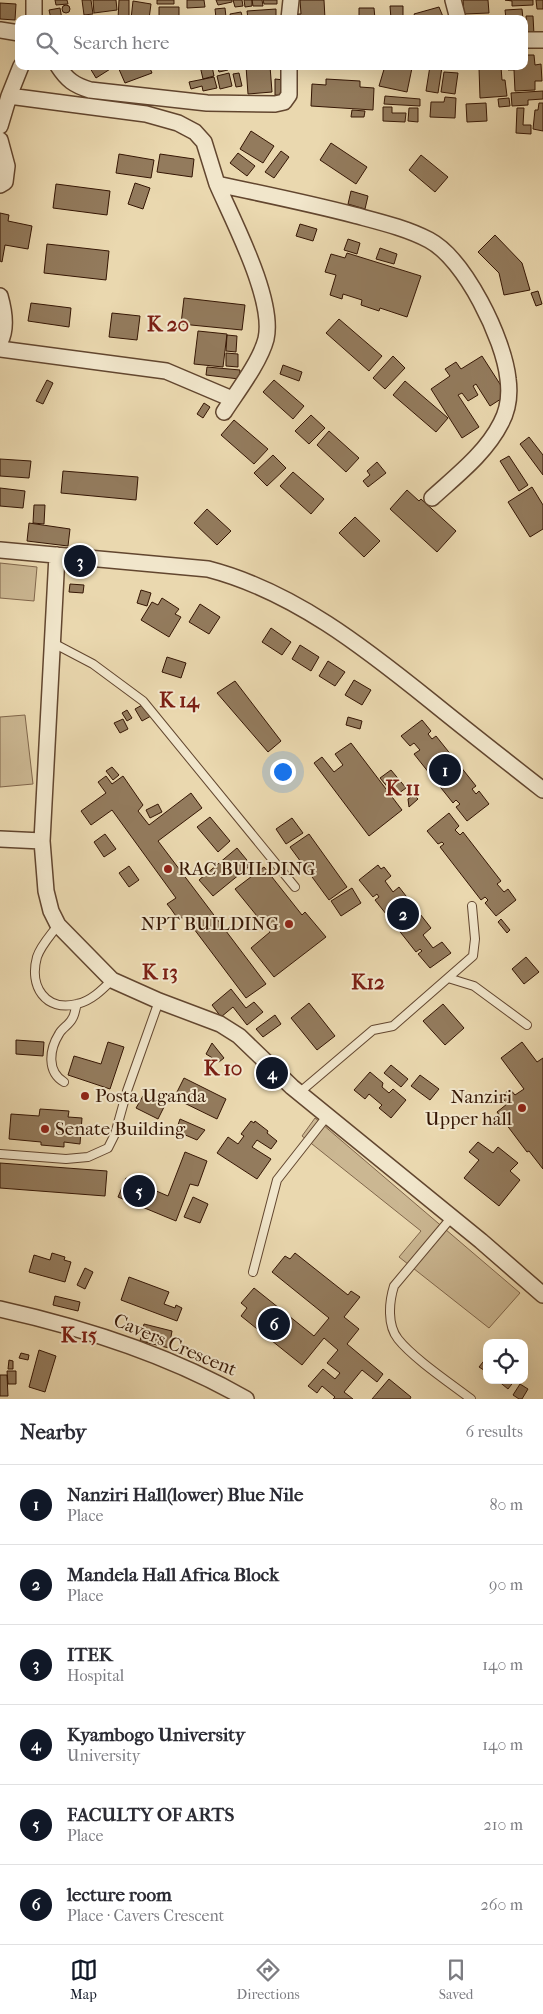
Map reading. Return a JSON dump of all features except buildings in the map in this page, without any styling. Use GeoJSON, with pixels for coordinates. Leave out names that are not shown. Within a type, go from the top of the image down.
{"type":"FeatureCollection","features":[{"type":"Feature","properties":{"kind":"street"},"geometry":{"type":"LineString","coordinates":[[34,0],[34,15]]}},
{"type":"Feature","properties":{"kind":"street"},"geometry":{"type":"LineString","coordinates":[[290,15],[291,0]]}},
{"type":"Feature","properties":{"kind":"street"},"geometry":{"type":"LineString","coordinates":[[453,0],[457,15]]}},
{"type":"Feature","properties":{"kind":"street"},"geometry":{"type":"LineString","coordinates":[[0,30],[15,32]]}},
{"type":"Feature","properties":{"kind":"street"},"geometry":{"type":"LineString","coordinates":[[528,40],[543,40]]}},
{"type":"Feature","properties":{"kind":"street"},"geometry":{"type":"LineString","coordinates":[[0,126],[9,96],[20,70]]}},
{"type":"Feature","properties":{"kind":"street"},"geometry":{"type":"LineString","coordinates":[[61,70],[67,80],[76,86],[90,90],[207,103],[275,104],[284,102],[288,95],[289,70]]}},
{"type":"Feature","properties":{"kind":"street"},"geometry":{"type":"LineString","coordinates":[[0,349],[166,371],[228,406],[258,360],[266,338],[266,310],[260,282],[217,184],[204,142],[195,132],[178,123],[146,114],[9,96]]}},
{"type":"Feature","properties":{"kind":"street"},"geometry":{"type":"LineString","coordinates":[[0,140],[7,166],[5,182],[0,186]]}},
{"type":"Feature","properties":{"kind":"street"},"geometry":{"type":"LineString","coordinates":[[217,184],[314,205],[390,224],[413,232],[432,241],[444,251],[466,276],[480,301],[497,339],[508,377],[509,396],[501,423],[490,441],[472,461],[432,498]]}},
{"type":"Feature","properties":{"kind":"street"},"geometry":{"type":"LineString","coordinates":[[0,296],[4,313],[4,334],[0,342]]}},
{"type":"Feature","properties":{"kind":"street"},"geometry":{"type":"LineString","coordinates":[[0,550],[208,569],[232,575],[282,597],[335,630],[383,664],[543,790]]}},
{"type":"Feature","properties":{"kind":"street"},"geometry":{"type":"LineString","coordinates":[[57,555],[42,841],[46,891],[51,911],[58,925],[112,980],[159,1001],[220,1024],[239,1036],[300,1092],[481,1241],[543,1295]]}},
{"type":"Feature","properties":{"kind":"street"},"geometry":{"type":"LineString","coordinates":[[0,839],[42,841]]}},
{"type":"Feature","properties":{"kind":"street","name":"Cavers Crescent"},"geometry":{"type":"LineString","coordinates":[[0,1308],[96,1334],[181,1366],[246,1399]]}},
{"type":"Feature","properties":{"kind":"lane"},"geometry":{"type":"LineString","coordinates":[[52,643],[93,664],[143,701],[295,887]]}},
{"type":"Feature","properties":{"kind":"lane"},"geometry":{"type":"LineString","coordinates":[[300,1092],[373,1030],[393,1026],[473,956],[475,939],[472,906]]}},
{"type":"Feature","properties":{"kind":"lane"},"geometry":{"type":"LineString","coordinates":[[58,925],[38,957],[35,974],[40,994],[49,1002],[60,1006],[77,1004],[94,996],[112,980]]}},
{"type":"Feature","properties":{"kind":"lane"},"geometry":{"type":"LineString","coordinates":[[448,978],[474,986],[527,1025]]}},
{"type":"Feature","properties":{"kind":"lane"},"geometry":{"type":"LineString","coordinates":[[0,1154],[66,1159],[88,1158],[108,1148],[115,1134],[127,1091],[159,1001]]}},
{"type":"Feature","properties":{"kind":"lane"},"geometry":{"type":"LineString","coordinates":[[64,1082],[56,1078],[51,1070],[52,1052],[60,1032],[71,1021],[77,1004]]}},
{"type":"Feature","properties":{"kind":"lane"},"geometry":{"type":"LineString","coordinates":[[253,1272],[276,1180],[328,1115]]}},
{"type":"Feature","properties":{"kind":"lane"},"geometry":{"type":"LineString","coordinates":[[451,1218],[394,1286],[390,1313],[397,1338],[410,1351],[471,1399]]}},
{"type":"Feature","properties":{"kind":"shaded area"},"geometry":{"type":"Polygon","coordinates":[[[0,563],[37,567],[34,601],[0,598],[0,563]]]}},
{"type":"Feature","properties":{"kind":"shaded area"},"geometry":{"type":"Polygon","coordinates":[[[25,715],[33,784],[0,787],[0,717],[25,715]]]}},
{"type":"Feature","properties":{"kind":"shaded area"},"geometry":{"type":"Polygon","coordinates":[[[315,1118],[520,1293],[489,1328],[399,1257],[421,1231],[302,1136],[315,1118]]]}},
{"type":"Feature","properties":{"kind":"place","name":"ITEK"},"geometry":{"type":"Point","coordinates":[80,561]}},
{"type":"Feature","properties":{"kind":"place","name":"Nanziri Hall(lower) Blue Nile"},"geometry":{"type":"Point","coordinates":[445,770]}},
{"type":"Feature","properties":{"kind":"place","name":"RAC BUILDING"},"geometry":{"type":"Point","coordinates":[168,869]}},
{"type":"Feature","properties":{"kind":"place","name":"Mandela Hall Africa Block"},"geometry":{"type":"Point","coordinates":[403,914]}},
{"type":"Feature","properties":{"kind":"place","name":"NPT BUILDING"},"geometry":{"type":"Point","coordinates":[289,924]}},
{"type":"Feature","properties":{"kind":"place","name":"Kyambogo University"},"geometry":{"type":"Point","coordinates":[272,1073]}},
{"type":"Feature","properties":{"kind":"place","name":"Posta Uganda"},"geometry":{"type":"Point","coordinates":[85,1096]}},
{"type":"Feature","properties":{"kind":"place","name":"Nanziri Upper hall"},"geometry":{"type":"Point","coordinates":[522,1108]}},
{"type":"Feature","properties":{"kind":"place","name":"Senate Building"},"geometry":{"type":"Point","coordinates":[45,1129]}},
{"type":"Feature","properties":{"kind":"place","name":"FACULTY OF ARTS"},"geometry":{"type":"Point","coordinates":[139,1191]}},
{"type":"Feature","properties":{"kind":"place","name":"lecture room"},"geometry":{"type":"Point","coordinates":[274,1324]}},
{"type":"Feature","properties":{"kind":"district","name":"K 20"},"geometry":{"type":"Point","coordinates":[168,324]}},
{"type":"Feature","properties":{"kind":"district","name":"K 14"},"geometry":{"type":"Point","coordinates":[179,700]}},
{"type":"Feature","properties":{"kind":"district","name":"K 11"},"geometry":{"type":"Point","coordinates":[403,788]}},
{"type":"Feature","properties":{"kind":"district","name":"K 13"},"geometry":{"type":"Point","coordinates":[160,972]}},
{"type":"Feature","properties":{"kind":"district","name":"K12"},"geometry":{"type":"Point","coordinates":[368,982]}},
{"type":"Feature","properties":{"kind":"district","name":"K 10"},"geometry":{"type":"Point","coordinates":[223,1068]}},
{"type":"Feature","properties":{"kind":"district","name":"K 15"},"geometry":{"type":"Point","coordinates":[79,1335]}}]}
